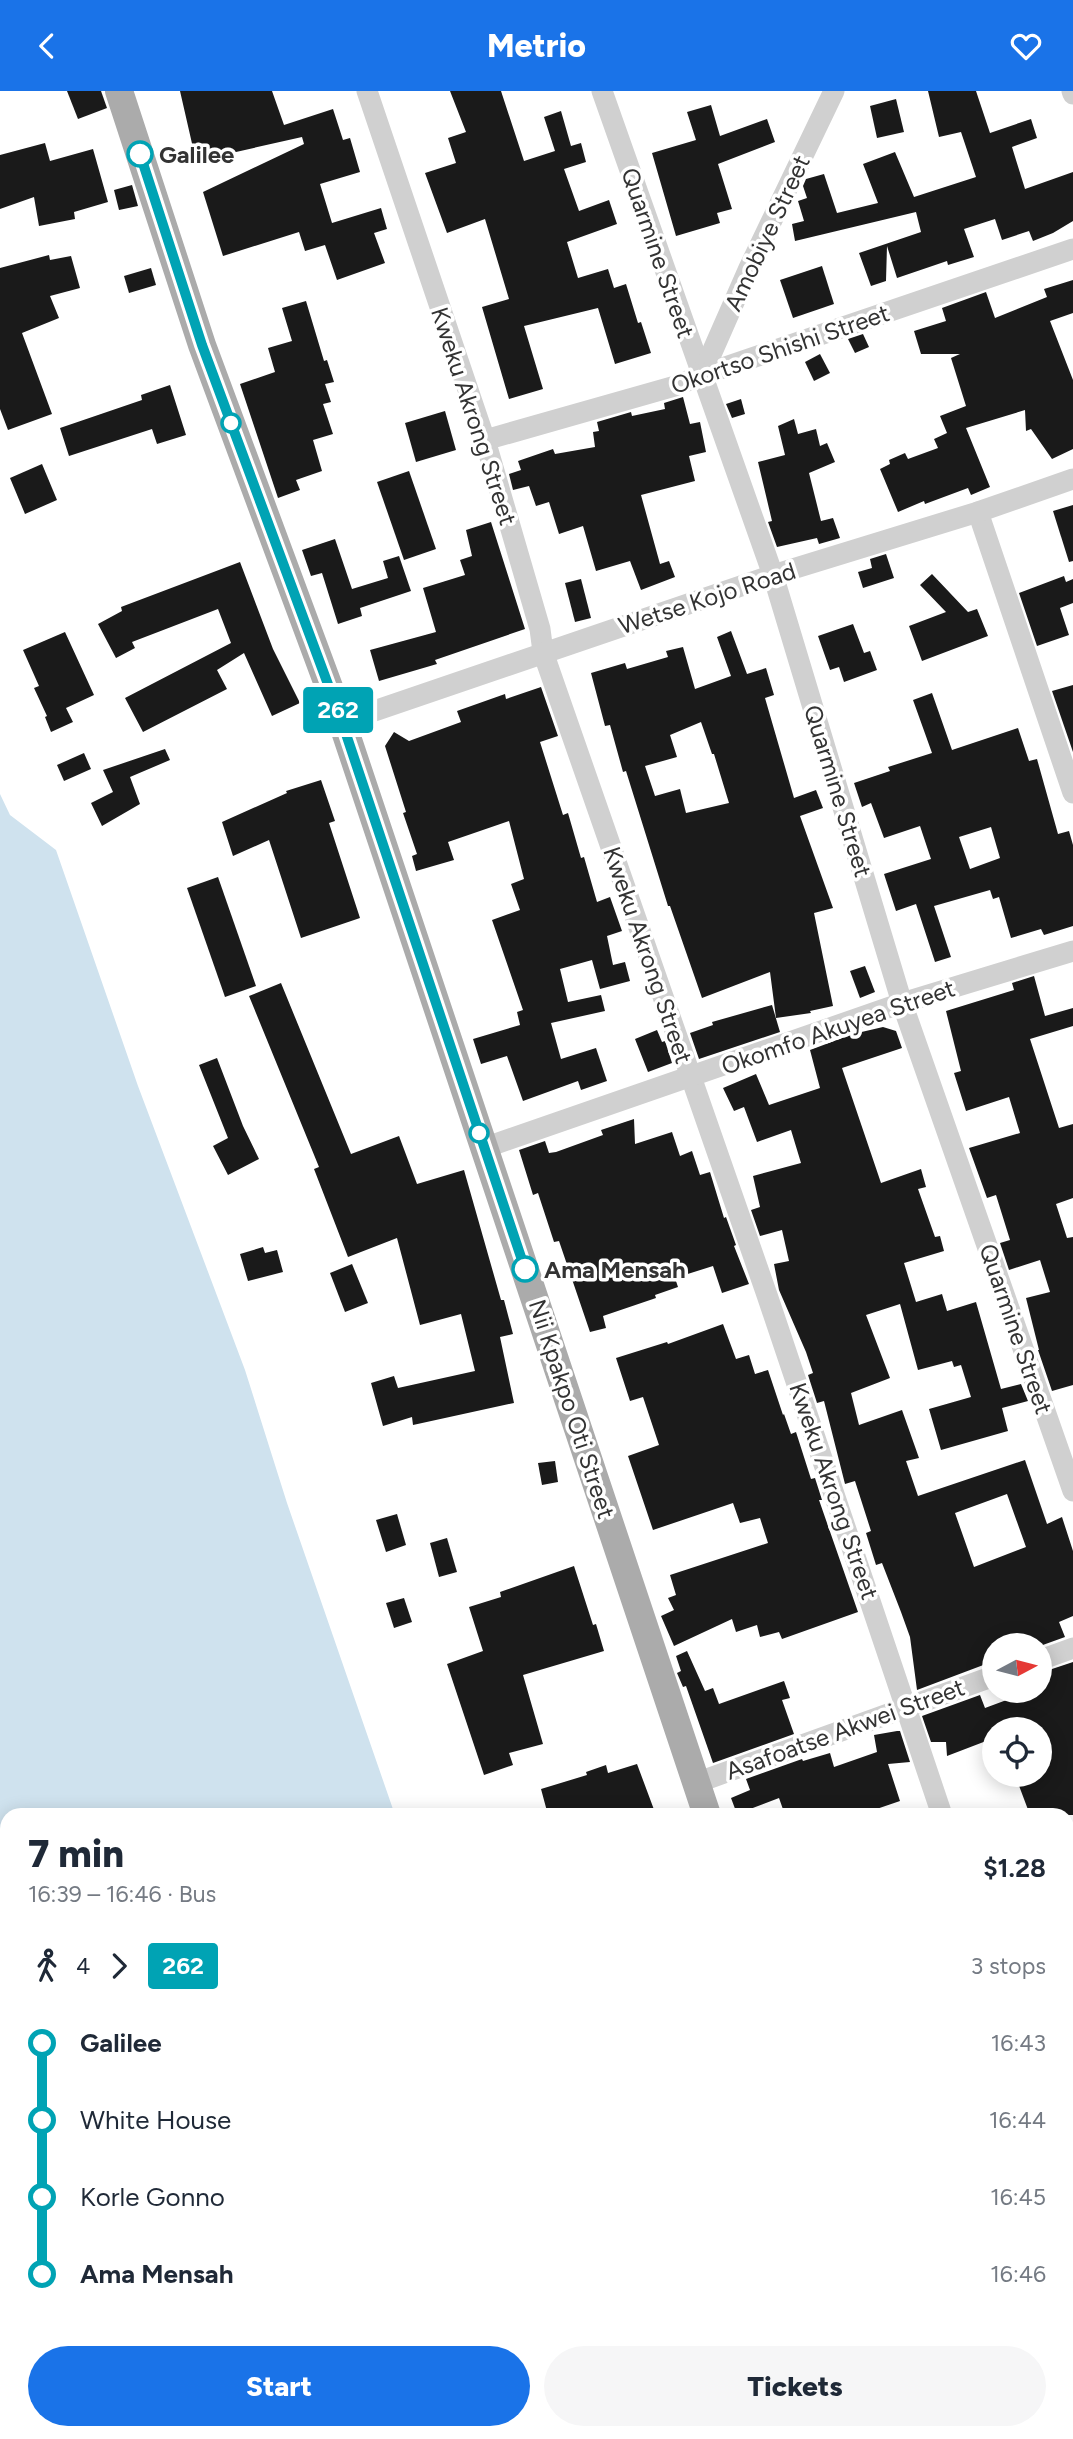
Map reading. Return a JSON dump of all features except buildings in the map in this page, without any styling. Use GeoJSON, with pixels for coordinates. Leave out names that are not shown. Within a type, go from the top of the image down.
{"type":"FeatureCollection","features":[{"type":"Feature","properties":{"kind":"main road","name":"Nii Kpakpo Oti Street"},"geometry":{"type":"LineString","coordinates":[[119,91],[202,345],[342,722],[705,1808]]}},
{"type":"Feature","properties":{"kind":"street","name":"Kweku Akrong Street"},"geometry":{"type":"LineString","coordinates":[[367,91],[485,440],[540,629],[544,652],[767,1295],[940,1808]]}},
{"type":"Feature","properties":{"kind":"street","name":"Quarmine Street"},"geometry":{"type":"LineString","coordinates":[[601,91],[773,575],[902,1003],[1073,1491]]}},
{"type":"Feature","properties":{"kind":"street","name":"Amobiye Street"},"geometry":{"type":"LineString","coordinates":[[702,375],[749,268],[834,91]]}},
{"type":"Feature","properties":{"kind":"street","name":"Okortso Shishi Street"},"geometry":{"type":"LineString","coordinates":[[485,440],[675,386],[1073,249]]}},
{"type":"Feature","properties":{"kind":"street","name":"Wetse Kojo Road"},"geometry":{"type":"LineString","coordinates":[[342,722],[773,575],[978,512],[1073,479]]}},
{"type":"Feature","properties":{"kind":"street"},"geometry":{"type":"LineString","coordinates":[[978,512],[1073,793]]}},
{"type":"Feature","properties":{"kind":"street","name":"Okomfo Akuyea Street"},"geometry":{"type":"LineString","coordinates":[[484,1148],[902,1003],[1073,951]]}},
{"type":"Feature","properties":{"kind":"street"},"geometry":{"type":"LineString","coordinates":[[1052,1656],[1073,1648]]}},
{"type":"Feature","properties":{"kind":"street","name":"Asafoatse Akwei Street"},"geometry":{"type":"LineString","coordinates":[[696,1783],[982,1680]]}},
{"type":"Feature","properties":{"kind":"water"},"geometry":{"type":"Polygon","coordinates":[[[0,794],[10,815],[56,850],[138,1086],[245,1370],[287,1503],[393,1808],[0,1808],[0,794]]]}},
{"type":"Feature","properties":{"kind":"bus line","name":"262"},"geometry":{"type":"LineString","coordinates":[[140,154],[202,345],[342,722],[525,1269]]}},
{"type":"Feature","properties":{"kind":"place","name":"Galilee"},"geometry":{"type":"Point","coordinates":[140,154]}},
{"type":"Feature","properties":{"kind":"place","name":"Ama Mensah"},"geometry":{"type":"Point","coordinates":[525,1269]}}]}
